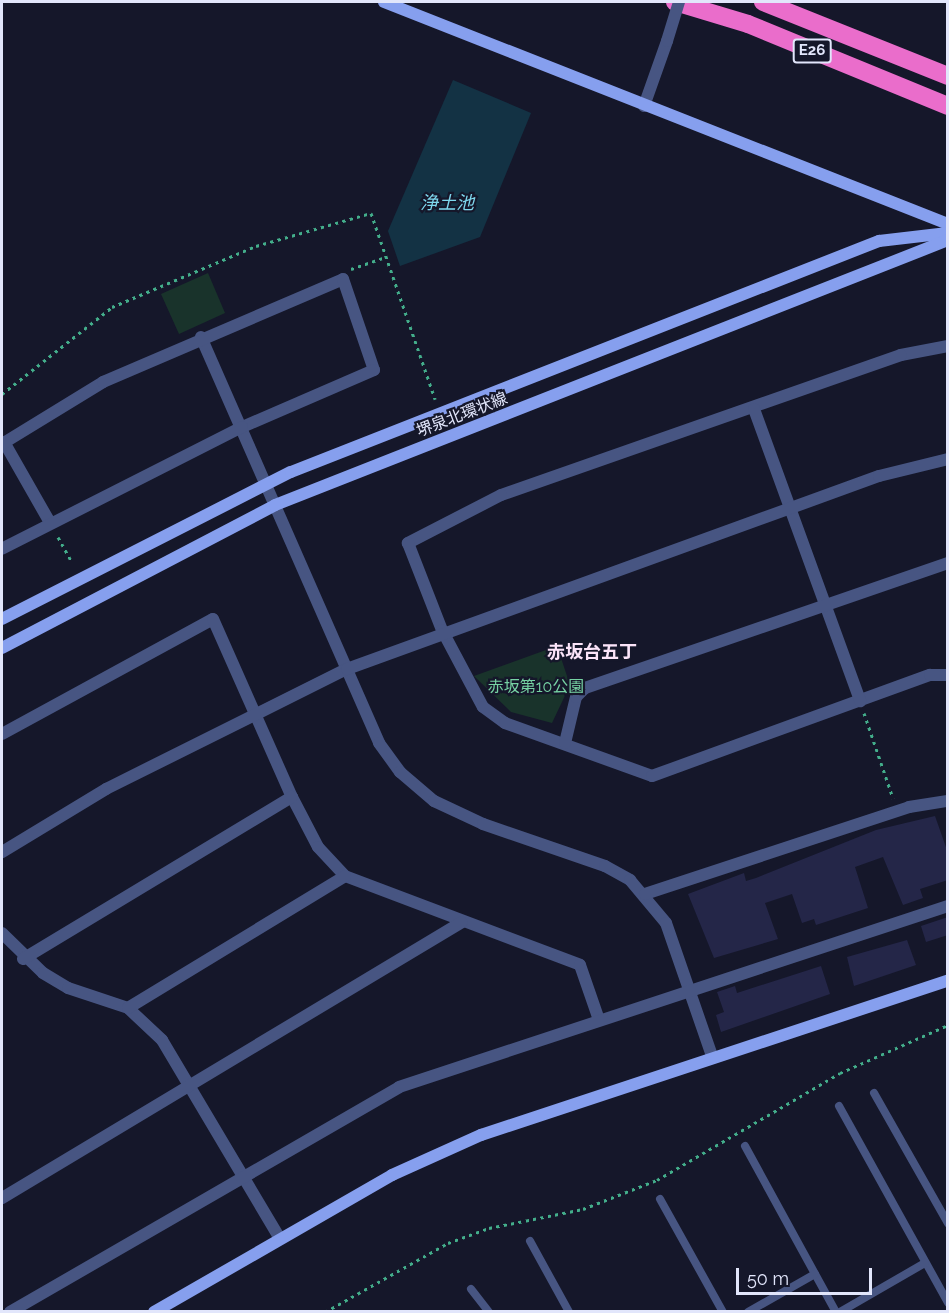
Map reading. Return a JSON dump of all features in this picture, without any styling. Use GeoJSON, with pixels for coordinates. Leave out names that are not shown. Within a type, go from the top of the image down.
{"type":"FeatureCollection","features":[{"type":"Feature","properties":{"kind":"highway","name":"E26"},"geometry":{"type":"LineString","coordinates":[[677,2],[748,24],[948,106]]}},
{"type":"Feature","properties":{"kind":"highway","name":"E26"},"geometry":{"type":"LineString","coordinates":[[763,2],[948,76]]}},
{"type":"Feature","properties":{"kind":"main road"},"geometry":{"type":"LineString","coordinates":[[384,2],[948,224]]}},
{"type":"Feature","properties":{"kind":"main road","name":"堺泉北環状線"},"geometry":{"type":"LineString","coordinates":[[2,619],[266,485],[879,241],[948,233]]}},
{"type":"Feature","properties":{"kind":"main road","name":"堺泉北環状線"},"geometry":{"type":"LineString","coordinates":[[2,648],[275,505],[948,240]]}},
{"type":"Feature","properties":{"kind":"main road"},"geometry":{"type":"LineString","coordinates":[[154,1311],[279,1237],[392,1175],[481,1135],[712,1056],[948,981]]}},
{"type":"Feature","properties":{"kind":"street"},"geometry":{"type":"LineString","coordinates":[[644,106],[667,41],[677,2]]}},
{"type":"Feature","properties":{"kind":"street"},"geometry":{"type":"LineString","coordinates":[[2,549],[50,521],[242,427],[374,370],[343,279],[201,337],[103,382],[3,443],[50,521]]}},
{"type":"Feature","properties":{"kind":"street"},"geometry":{"type":"LineString","coordinates":[[201,337],[379,743],[400,772],[434,801],[483,824],[605,866],[645,894],[666,923],[692,988],[712,1056]]}},
{"type":"Feature","properties":{"kind":"street"},"geometry":{"type":"LineString","coordinates":[[948,346],[901,355],[754,409],[501,495],[408,543],[441,630],[483,706],[505,723],[652,776],[930,675],[948,675]]}},
{"type":"Feature","properties":{"kind":"street"},"geometry":{"type":"LineString","coordinates":[[754,409],[792,508],[860,701]]}},
{"type":"Feature","properties":{"kind":"street"},"geometry":{"type":"LineString","coordinates":[[2,852],[106,789],[347,669],[441,630],[792,508],[948,459]]}},
{"type":"Feature","properties":{"kind":"street"},"geometry":{"type":"LineString","coordinates":[[565,743],[576,697],[585,688],[948,563]]}},
{"type":"Feature","properties":{"kind":"street"},"geometry":{"type":"LineString","coordinates":[[2,734],[213,619],[292,797],[318,847],[345,876],[580,965],[598,1017]]}},
{"type":"Feature","properties":{"kind":"street"},"geometry":{"type":"LineString","coordinates":[[23,959],[292,797]]}},
{"type":"Feature","properties":{"kind":"street"},"geometry":{"type":"LineString","coordinates":[[645,894],[897,811],[948,801]]}},
{"type":"Feature","properties":{"kind":"street"},"geometry":{"type":"LineString","coordinates":[[128,1008],[345,876]]}},
{"type":"Feature","properties":{"kind":"street"},"geometry":{"type":"LineString","coordinates":[[10,1311],[243,1174],[399,1087],[598,1017],[948,906]]}},
{"type":"Feature","properties":{"kind":"street"},"geometry":{"type":"LineString","coordinates":[[2,1198],[462,922]]}},
{"type":"Feature","properties":{"kind":"street"},"geometry":{"type":"LineString","coordinates":[[2,933],[23,959],[68,988],[128,1008],[162,1040],[191,1085],[279,1237]]}},
{"type":"Feature","properties":{"kind":"lane"},"geometry":{"type":"LineString","coordinates":[[874,1093],[948,1223]]}},
{"type":"Feature","properties":{"kind":"lane"},"geometry":{"type":"LineString","coordinates":[[839,1106],[948,1303]]}},
{"type":"Feature","properties":{"kind":"lane"},"geometry":{"type":"LineString","coordinates":[[745,1146],[815,1274],[838,1311],[925,1263]]}},
{"type":"Feature","properties":{"kind":"lane"},"geometry":{"type":"LineString","coordinates":[[660,1199],[723,1311]]}},
{"type":"Feature","properties":{"kind":"lane"},"geometry":{"type":"LineString","coordinates":[[530,1241],[568,1311]]}},
{"type":"Feature","properties":{"kind":"lane"},"geometry":{"type":"LineString","coordinates":[[748,1311],[815,1274]]}},
{"type":"Feature","properties":{"kind":"lane"},"geometry":{"type":"LineString","coordinates":[[471,1289],[489,1311]]}},
{"type":"Feature","properties":{"kind":"path"},"geometry":{"type":"LineString","coordinates":[[2,394],[97,316],[256,246],[371,213],[435,399]]}},
{"type":"Feature","properties":{"kind":"path"},"geometry":{"type":"LineString","coordinates":[[343,279],[350,269],[386,256]]}},
{"type":"Feature","properties":{"kind":"path"},"geometry":{"type":"LineString","coordinates":[[50,521],[72,562]]}},
{"type":"Feature","properties":{"kind":"path"},"geometry":{"type":"LineString","coordinates":[[860,701],[897,811]]}},
{"type":"Feature","properties":{"kind":"path"},"geometry":{"type":"LineString","coordinates":[[325,1311],[448,1243],[489,1228],[583,1209],[657,1180],[840,1073],[948,1025]]}},
{"type":"Feature","properties":{"kind":"green space"},"geometry":{"type":"Polygon","coordinates":[[[208,273],[225,313],[179,334],[161,294],[208,273]]]}},
{"type":"Feature","properties":{"kind":"green space","name":"赤坂第10公園"},"geometry":{"type":"Polygon","coordinates":[[[557,646],[570,685],[552,723],[511,712],[474,676],[557,646]]]}},
{"type":"Feature","properties":{"kind":"water","name":"浄土池"},"geometry":{"type":"Polygon","coordinates":[[[453,80],[531,113],[480,237],[400,266],[388,231],[453,80]]]}},
{"type":"Feature","properties":{"kind":"building"},"geometry":{"type":"Polygon","coordinates":[[[935,816],[948,853],[948,880],[920,889],[923,898],[903,905],[883,857],[855,867],[868,908],[816,925],[814,919],[802,923],[792,894],[765,903],[778,939],[714,958],[688,894],[744,873],[746,881],[756,878],[876,830],[935,816]]]}},
{"type":"Feature","properties":{"kind":"building"},"geometry":{"type":"Polygon","coordinates":[[[948,917],[948,935],[926,942],[921,926],[948,917]]]}},
{"type":"Feature","properties":{"kind":"building"},"geometry":{"type":"Polygon","coordinates":[[[907,940],[916,965],[854,986],[847,957],[907,940]]]}},
{"type":"Feature","properties":{"kind":"building"},"geometry":{"type":"Polygon","coordinates":[[[821,966],[830,994],[721,1032],[716,1015],[724,1012],[717,992],[735,986],[737,993],[821,966]]]}},
{"type":"Feature","properties":{"kind":"district","name":"赤坂台五丁"},"geometry":{"type":"Point","coordinates":[592,652]}}]}
